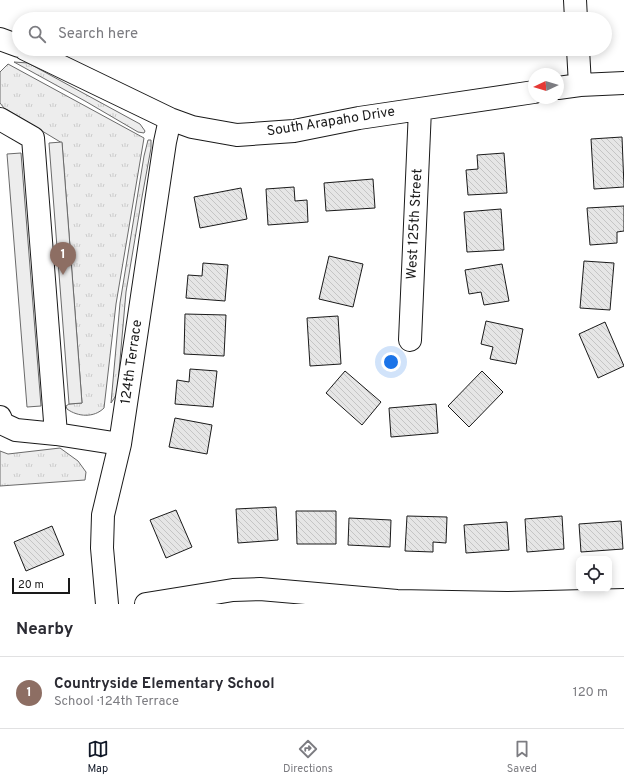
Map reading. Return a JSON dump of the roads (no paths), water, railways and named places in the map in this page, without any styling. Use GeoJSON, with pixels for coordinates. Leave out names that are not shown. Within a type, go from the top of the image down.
{"type":"FeatureCollection","features":[{"type":"Feature","properties":{"kind":"street"},"geometry":{"type":"LineString","coordinates":[[575,0],[576,12]]}},
{"type":"Feature","properties":{"kind":"street"},"geometry":{"type":"LineString","coordinates":[[0,39],[12,43]]}},
{"type":"Feature","properties":{"kind":"street","name":"South Arapaho Drive"},"geometry":{"type":"LineString","coordinates":[[39,56],[170,120],[192,127],[237,135],[294,131],[359,118],[528,93]]}},
{"type":"Feature","properties":{"kind":"street"},"geometry":{"type":"LineString","coordinates":[[578,56],[580,85]]}},
{"type":"Feature","properties":{"kind":"street"},"geometry":{"type":"LineString","coordinates":[[564,87],[624,83]]}},
{"type":"Feature","properties":{"kind":"street","name":"West 125th Street"},"geometry":{"type":"LineString","coordinates":[[410,340],[420,109]]}},
{"type":"Feature","properties":{"kind":"street"},"geometry":{"type":"LineString","coordinates":[[0,119],[33,138],[56,434]]}},
{"type":"Feature","properties":{"kind":"street","name":"124th Terrace"},"geometry":{"type":"LineString","coordinates":[[107,604],[102,548],[103,515],[120,444],[165,142],[170,120]]}},
{"type":"Feature","properties":{"kind":"street"},"geometry":{"type":"LineString","coordinates":[[0,417],[3,424],[16,430],[56,434],[120,444]]}},
{"type":"Feature","properties":{"kind":"street"},"geometry":{"type":"LineString","coordinates":[[146,604],[226,591],[260,589],[397,603],[507,603],[624,600]]}},
{"type":"Feature","properties":{"kind":"place","name":"Countryside Elementary School"},"geometry":{"type":"Point","coordinates":[63,275]}}]}
